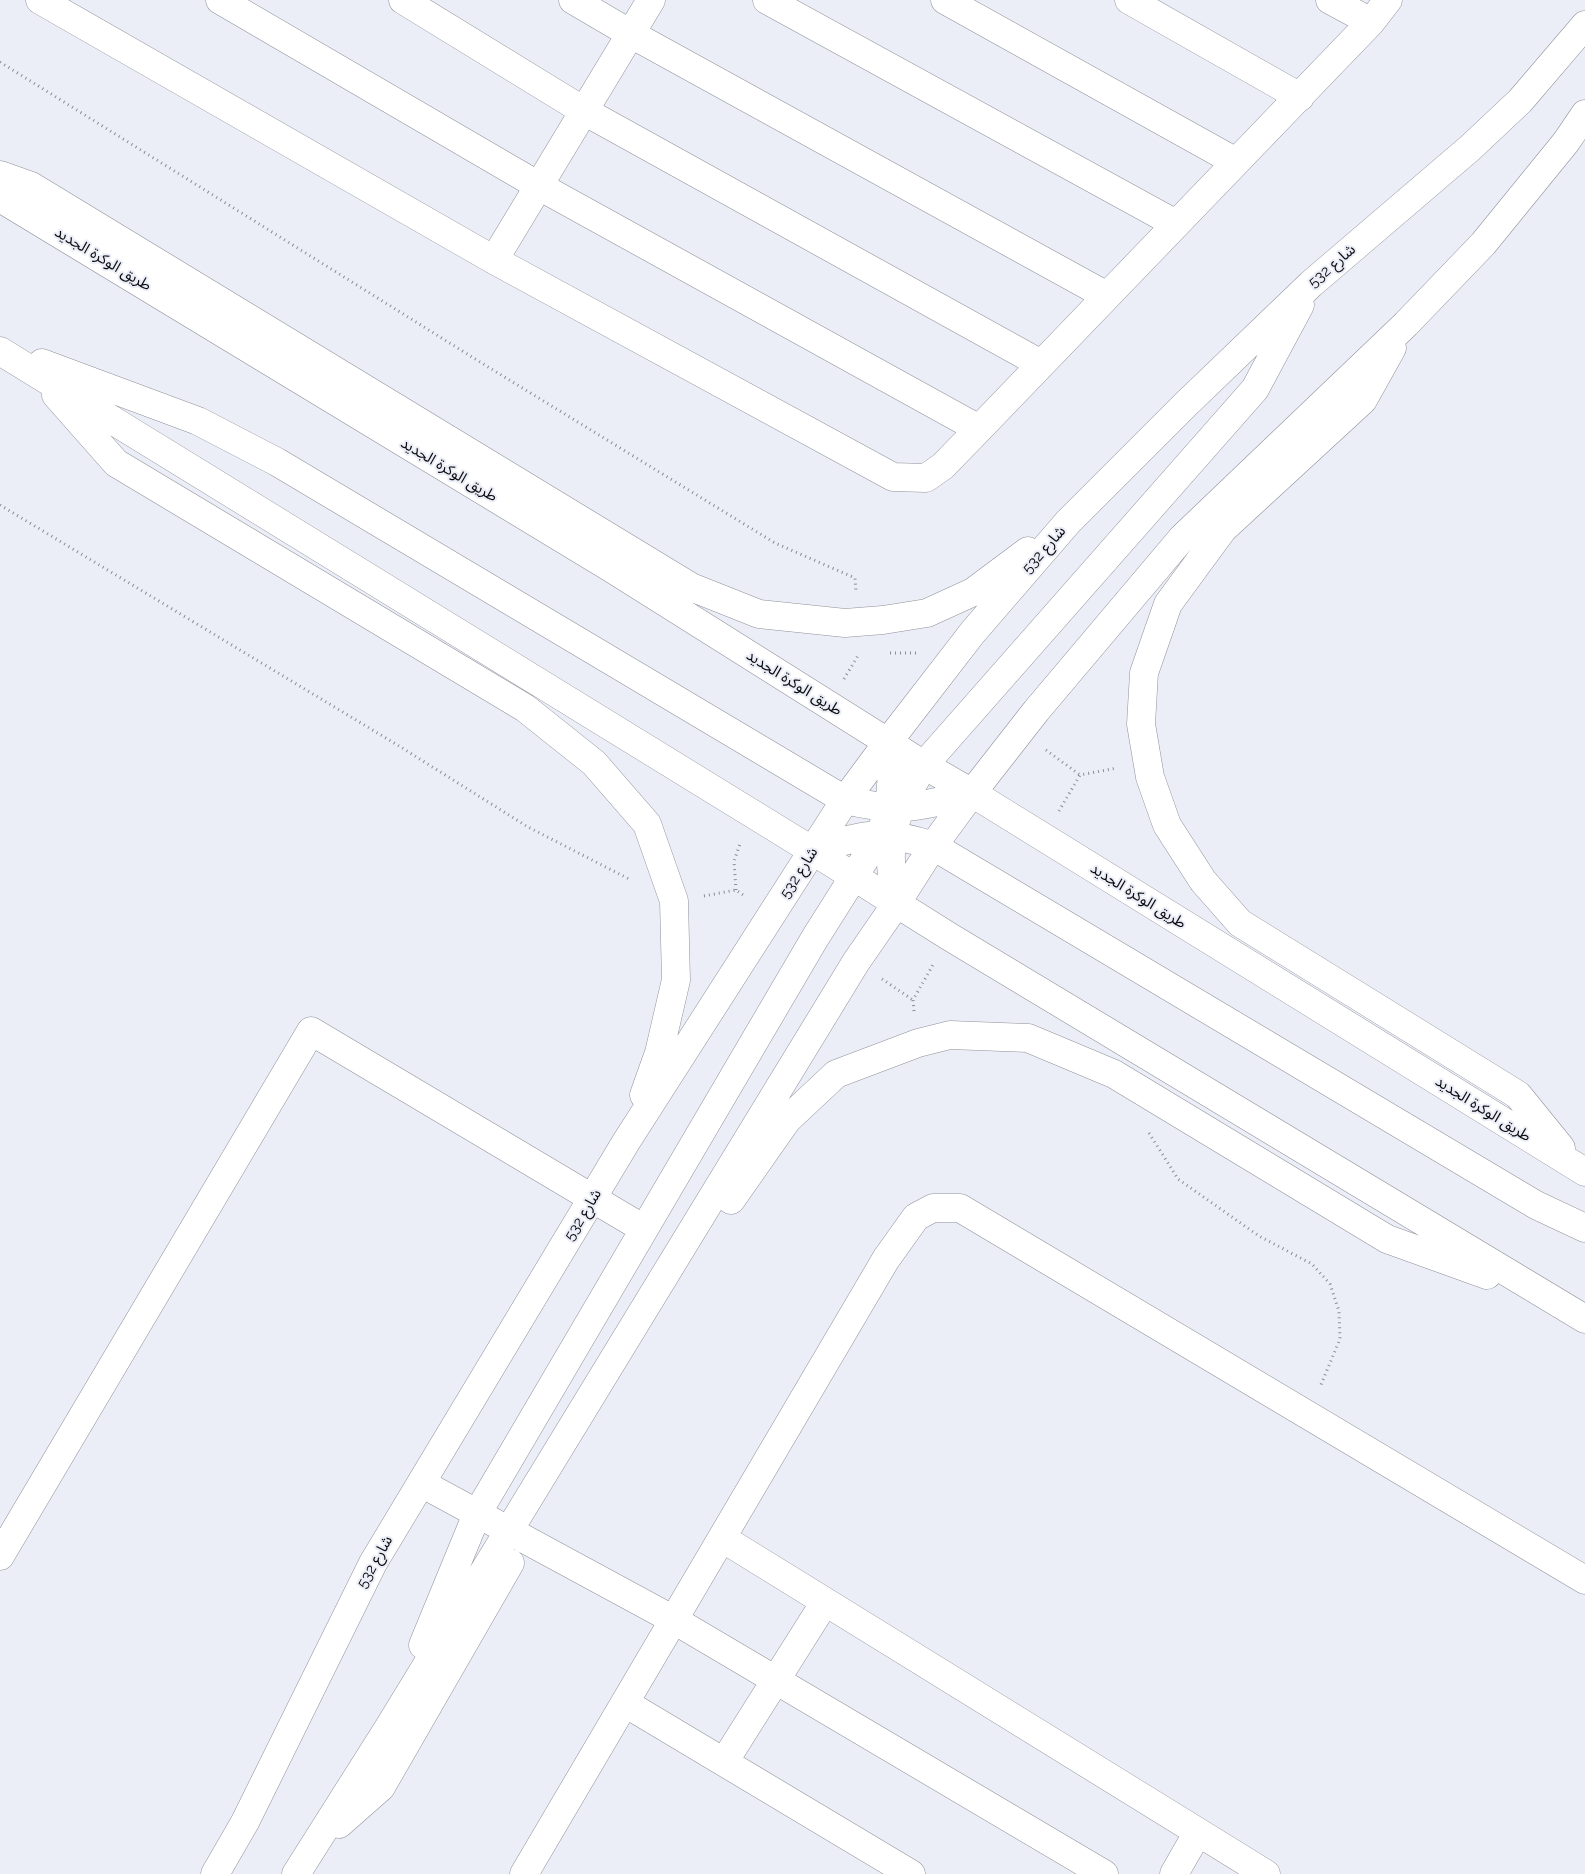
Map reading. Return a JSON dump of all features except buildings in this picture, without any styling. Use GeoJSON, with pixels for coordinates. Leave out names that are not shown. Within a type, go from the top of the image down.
{"type":"FeatureCollection","features":[{"type":"Feature","properties":{"kind":"street"},"geometry":{"type":"LineString","coordinates":[[40,0],[494,260],[893,477],[926,478],[943,466],[979,429],[1371,22],[1388,0]]}},
{"type":"Feature","properties":{"kind":"street"},"geometry":{"type":"LineString","coordinates":[[220,0],[539,186],[979,429]]}},
{"type":"Feature","properties":{"kind":"street"},"geometry":{"type":"LineString","coordinates":[[403,0],[584,110],[1041,364]]}},
{"type":"Feature","properties":{"kind":"street"},"geometry":{"type":"LineString","coordinates":[[572,0],[1106,296]]}},
{"type":"Feature","properties":{"kind":"street"},"geometry":{"type":"LineString","coordinates":[[494,260],[652,0]]}},
{"type":"Feature","properties":{"kind":"street"},"geometry":{"type":"LineString","coordinates":[[767,0],[1176,224]]}},
{"type":"Feature","properties":{"kind":"street"},"geometry":{"type":"LineString","coordinates":[[945,0],[1236,162]]}},
{"type":"Feature","properties":{"kind":"street"},"geometry":{"type":"LineString","coordinates":[[1129,0],[1300,96]]}},
{"type":"Feature","properties":{"kind":"street"},"geometry":{"type":"LineString","coordinates":[[1330,0],[1371,22]]}},
{"type":"Feature","properties":{"kind":"street","name":"شارع 532"},"geometry":{"type":"LineString","coordinates":[[215,1874],[246,1822],[373,1563],[626,1142],[845,800],[974,632],[1068,522],[1186,404],[1311,284],[1470,148],[1520,101],[1585,25]]}},
{"type":"Feature","properties":{"kind":"street"},"geometry":{"type":"LineString","coordinates":[[313,1848],[380,1786],[517,1534],[856,962],[933,846],[1020,731],[1182,538],[1406,324],[1483,244],[1566,142],[1585,114]]}},
{"type":"Feature","properties":{"kind":"street"},"geometry":{"type":"LineString","coordinates":[[0,175],[31,186],[691,587],[759,614],[845,623],[927,613],[973,592],[1068,522]]}},
{"type":"Feature","properties":{"kind":"street","name":"طريق الوكرة الجديد"},"geometry":{"type":"LineString","coordinates":[[0,198],[611,568],[924,765],[1580,1168]]}},
{"type":"Feature","properties":{"kind":"street"},"geometry":{"type":"LineString","coordinates":[[389,1727],[477,1514],[810,946],[853,878],[886,835],[894,808],[924,765],[1255,389],[1311,284]]}},
{"type":"Feature","properties":{"kind":"street"},"geometry":{"type":"LineString","coordinates":[[1406,324],[1363,400],[1223,529],[1168,604],[1144,673],[1141,724],[1150,777],[1167,825],[1203,881],[1240,923],[1518,1096],[1580,1168]]}},
{"type":"Feature","properties":{"kind":"street"},"geometry":{"type":"LineString","coordinates":[[0,347],[198,421],[276,462],[845,800],[894,808],[934,804],[972,793]]}},
{"type":"Feature","properties":{"kind":"street"},"geometry":{"type":"LineString","coordinates":[[0,351],[813,851],[853,878],[1585,1319]]}},
{"type":"Feature","properties":{"kind":"street"},"geometry":{"type":"LineString","coordinates":[[39,375],[116,463],[525,708],[594,763],[647,824],[674,902],[676,980],[659,1053],[626,1142]]}},
{"type":"Feature","properties":{"kind":"street"},"geometry":{"type":"LineString","coordinates":[[888,742],[894,808]]}},
{"type":"Feature","properties":{"kind":"street"},"geometry":{"type":"LineString","coordinates":[[813,851],[846,839],[886,835],[913,839],[933,846],[1536,1205],[1585,1228]]}},
{"type":"Feature","properties":{"kind":"street"},"geometry":{"type":"LineString","coordinates":[[886,835],[896,904]]}},
{"type":"Feature","properties":{"kind":"street"},"geometry":{"type":"LineString","coordinates":[[0,1556],[311,1031],[644,1229]]}},
{"type":"Feature","properties":{"kind":"street"},"geometry":{"type":"LineString","coordinates":[[296,1874],[389,1727],[517,1534],[737,1190],[787,1120],[836,1074],[918,1043],[950,1035],[1028,1038],[1114,1074],[1387,1239],[1547,1297]]}},
{"type":"Feature","properties":{"kind":"street"},"geometry":{"type":"LineString","coordinates":[[524,1874],[886,1259],[916,1217],[933,1208],[960,1208],[1585,1580]]}},
{"type":"Feature","properties":{"kind":"street"},"geometry":{"type":"LineString","coordinates":[[421,1483],[674,1620],[1104,1874]]}},
{"type":"Feature","properties":{"kind":"street"},"geometry":{"type":"LineString","coordinates":[[722,1538],[1266,1874]]}},
{"type":"Feature","properties":{"kind":"street"},"geometry":{"type":"LineString","coordinates":[[724,1762],[825,1602]]}},
{"type":"Feature","properties":{"kind":"street"},"geometry":{"type":"LineString","coordinates":[[625,1703],[911,1874]]}},
{"type":"Feature","properties":{"kind":"street"},"geometry":{"type":"LineString","coordinates":[[1174,1874],[1198,1832]]}},
{"type":"Feature","properties":{"kind":"path"},"geometry":{"type":"LineString","coordinates":[[0,62],[472,357],[775,543],[855,578],[860,622]]}},
{"type":"Feature","properties":{"kind":"path"},"geometry":{"type":"LineString","coordinates":[[0,505],[399,746],[528,827],[674,902],[736,890],[774,913]]}},
{"type":"Feature","properties":{"kind":"path"},"geometry":{"type":"LineString","coordinates":[[1020,731],[1080,775],[1148,763]]}},
{"type":"Feature","properties":{"kind":"path"},"geometry":{"type":"LineString","coordinates":[[1043,837],[1080,775]]}},
{"type":"Feature","properties":{"kind":"path"},"geometry":{"type":"LineString","coordinates":[[736,890],[734,861],[751,813]]}},
{"type":"Feature","properties":{"kind":"path"},"geometry":{"type":"LineString","coordinates":[[913,1000],[950,937]]}},
{"type":"Feature","properties":{"kind":"path"},"geometry":{"type":"LineString","coordinates":[[1148,1132],[1178,1179],[1259,1236],[1312,1264],[1330,1284],[1339,1311],[1340,1339],[1309,1415]]}}]}
